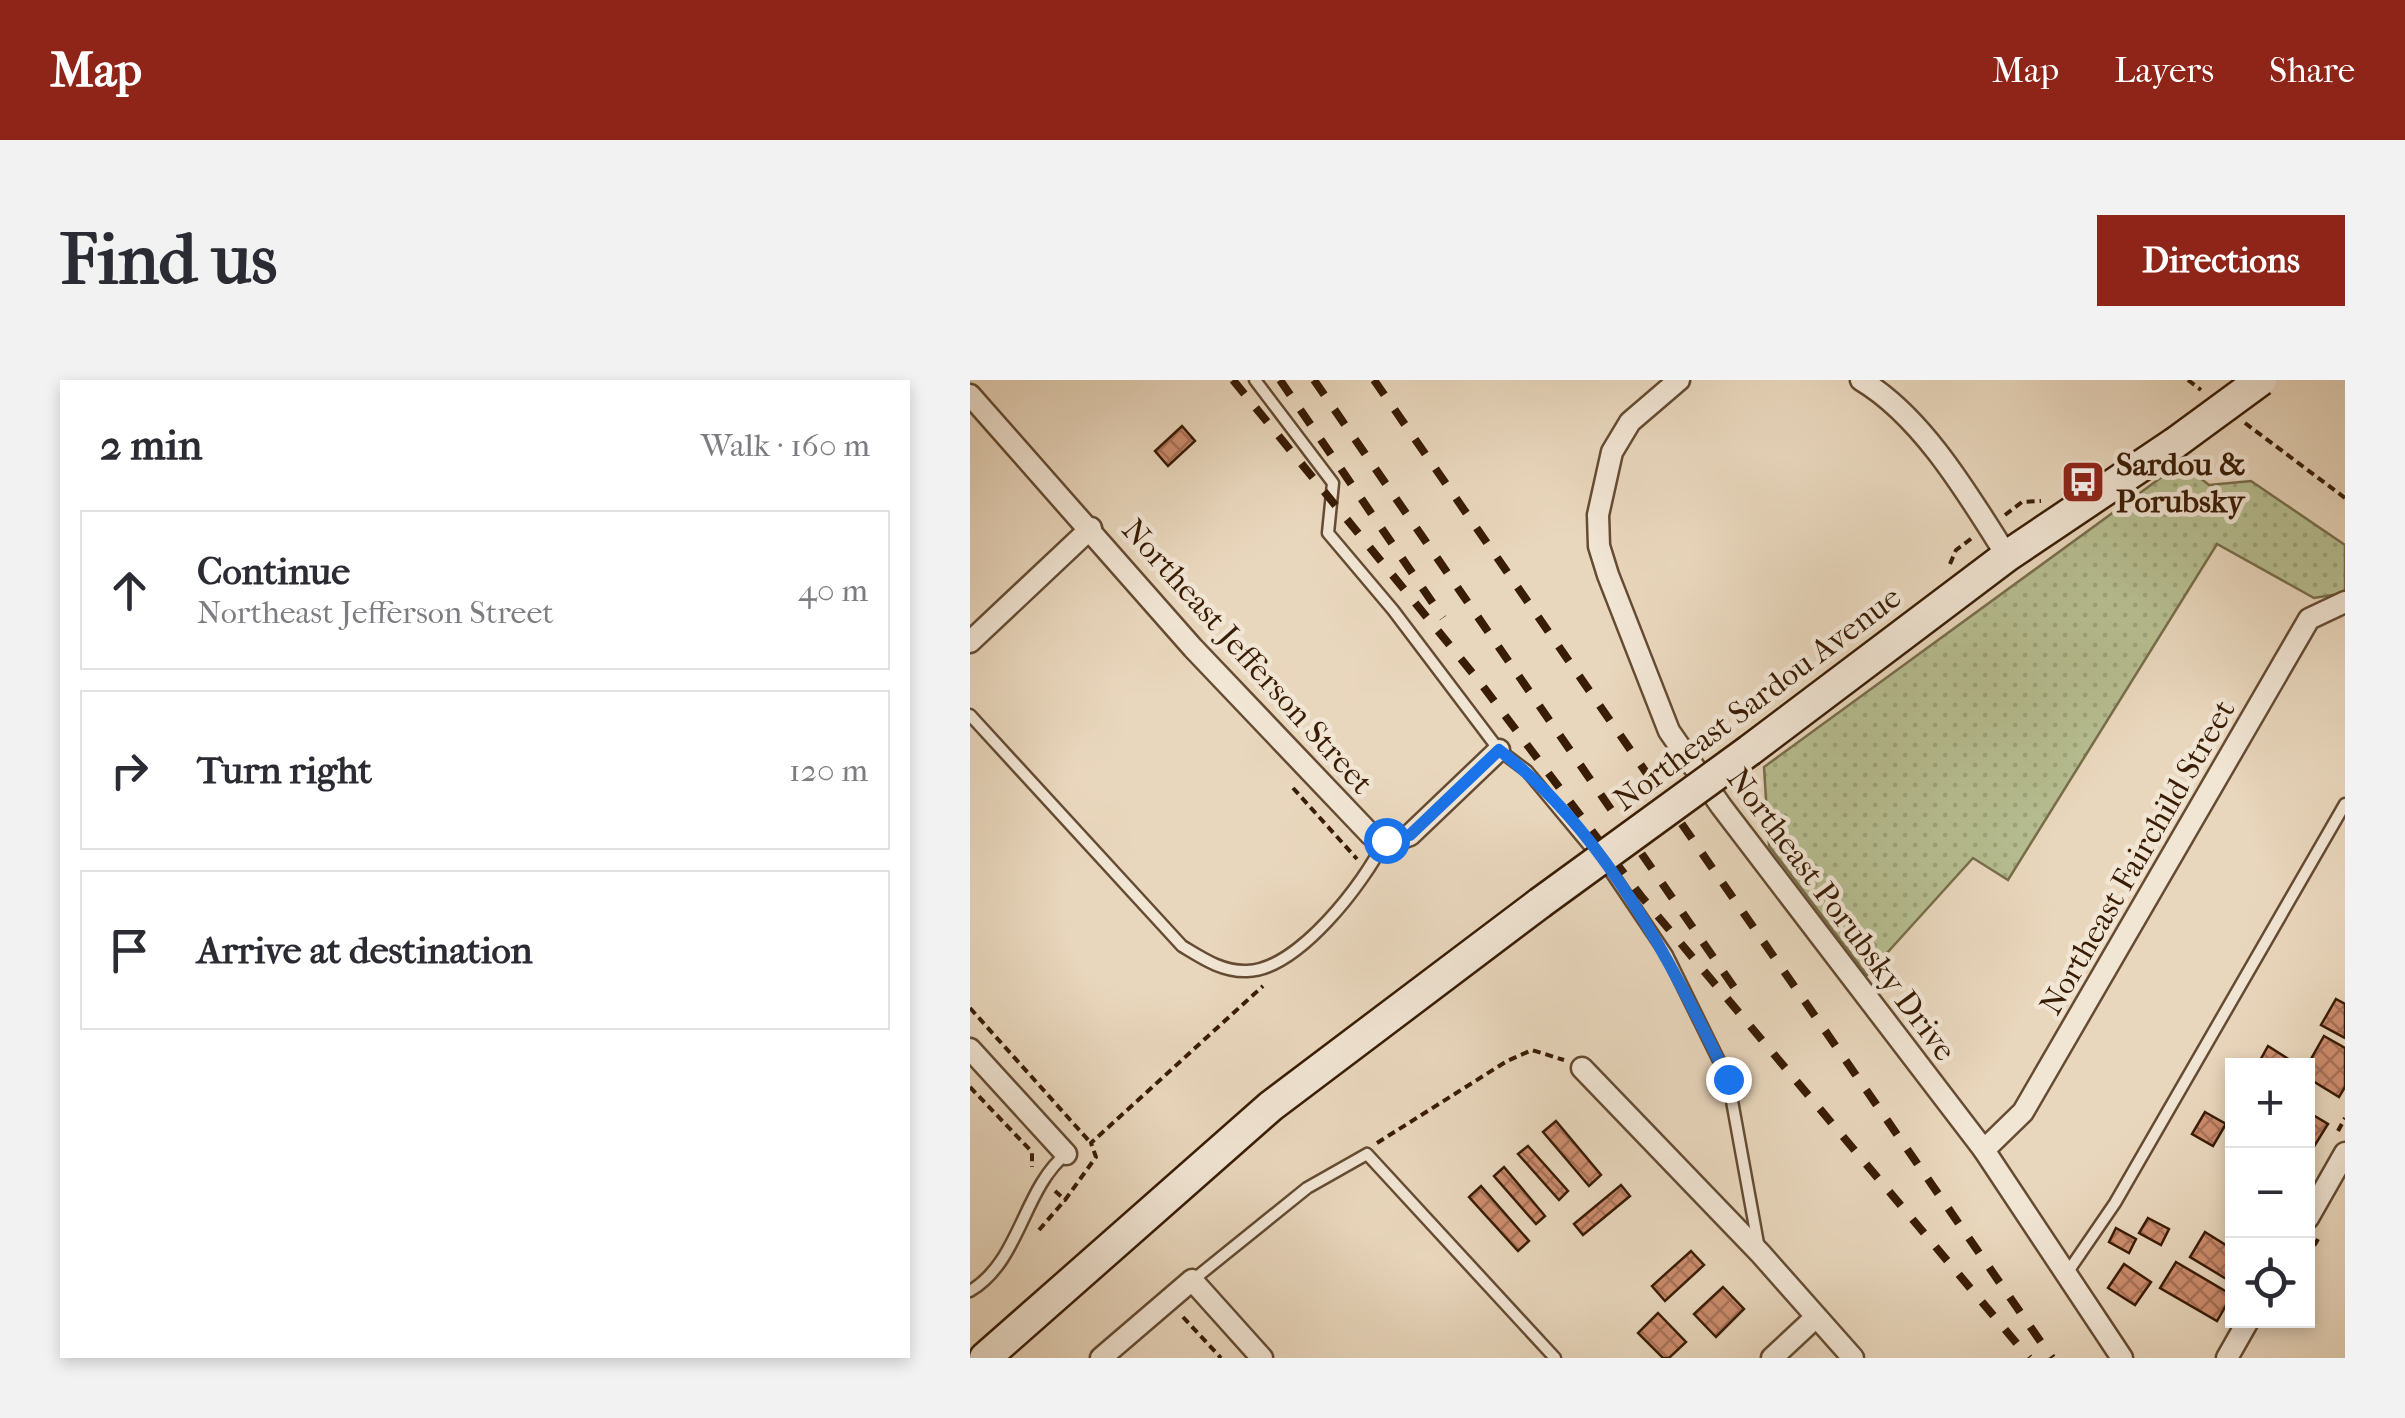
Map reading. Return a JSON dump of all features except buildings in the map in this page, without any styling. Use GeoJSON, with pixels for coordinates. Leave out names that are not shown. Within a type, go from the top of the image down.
{"type":"FeatureCollection","features":[{"type":"Feature","properties":{"kind":"main road","name":"Northeast Sardou Avenue"},"geometry":{"type":"LineString","coordinates":[[985,1358],[1272,1106],[2007,556],[2261,380]]}},
{"type":"Feature","properties":{"kind":"street","name":"Northeast Porubsky Drive"},"geometry":{"type":"LineString","coordinates":[[1679,380],[1630,422],[1612,452],[1601,486],[1599,546],[1670,731],[1721,806],[1984,1150],[2122,1358]]}},
{"type":"Feature","properties":{"kind":"street"},"geometry":{"type":"LineString","coordinates":[[1861,380],[1889,399],[1918,432],[2007,556]]}},
{"type":"Feature","properties":{"kind":"street","name":"Northeast Jefferson Street"},"geometry":{"type":"LineString","coordinates":[[970,395],[1292,755],[1371,835],[1386,840]]}},
{"type":"Feature","properties":{"kind":"street"},"geometry":{"type":"LineString","coordinates":[[970,642],[1091,528]]}},
{"type":"Feature","properties":{"kind":"street","name":"Northeast Fairchild Street"},"geometry":{"type":"LineString","coordinates":[[1984,1150],[2023,1112],[2310,619],[2345,602]]}},
{"type":"Feature","properties":{"kind":"street"},"geometry":{"type":"LineString","coordinates":[[1386,840],[1410,835],[1499,750]]}},
{"type":"Feature","properties":{"kind":"street"},"geometry":{"type":"LineString","coordinates":[[970,1049],[1066,1154]]}},
{"type":"Feature","properties":{"kind":"street"},"geometry":{"type":"LineString","coordinates":[[1582,1068],[1760,1253],[1853,1358]]}},
{"type":"Feature","properties":{"kind":"street"},"geometry":{"type":"LineString","coordinates":[[2315,1206],[2345,1153]]}},
{"type":"Feature","properties":{"kind":"street"},"geometry":{"type":"LineString","coordinates":[[1101,1358],[1192,1280],[1262,1358]]}},
{"type":"Feature","properties":{"kind":"street"},"geometry":{"type":"LineString","coordinates":[[1772,1358],[1816,1317]]}},
{"type":"Feature","properties":{"kind":"street"},"geometry":{"type":"LineString","coordinates":[[2227,1358],[2244,1328]]}},
{"type":"Feature","properties":{"kind":"lane"},"geometry":{"type":"LineString","coordinates":[[1255,380],[1333,483],[1328,533],[1393,610],[1499,750],[1527,772],[1612,872],[1667,955],[1728,1079],[1760,1253]]}},
{"type":"Feature","properties":{"kind":"lane"},"geometry":{"type":"LineString","coordinates":[[970,715],[1182,946],[1212,965],[1249,972],[1292,952],[1336,914],[1370,873],[1386,840]]}},
{"type":"Feature","properties":{"kind":"lane"},"geometry":{"type":"LineString","coordinates":[[2065,1276],[2115,1203],[2345,804]]}},
{"type":"Feature","properties":{"kind":"lane"},"geometry":{"type":"LineString","coordinates":[[970,1290],[1006,1251],[1042,1178],[1066,1154]]}},
{"type":"Feature","properties":{"kind":"lane"},"geometry":{"type":"LineString","coordinates":[[1192,1280],[1307,1188],[1367,1154],[1556,1358]]}},
{"type":"Feature","properties":{"kind":"path"},"geometry":{"type":"LineString","coordinates":[[2188,380],[2203,392]]}},
{"type":"Feature","properties":{"kind":"path"},"geometry":{"type":"LineString","coordinates":[[2234,415],[2345,498]]}},
{"type":"Feature","properties":{"kind":"path"},"geometry":{"type":"LineString","coordinates":[[1091,1143],[1267,982]]}},
{"type":"Feature","properties":{"kind":"path"},"geometry":{"type":"LineString","coordinates":[[970,1008],[1091,1143],[1096,1157],[1065,1200],[1032,1171],[1032,1152],[970,1087]]}},
{"type":"Feature","properties":{"kind":"path"},"geometry":{"type":"LineString","coordinates":[[1367,1154],[1381,1137],[1401,1131],[1506,1062],[1532,1050],[1582,1068]]}},
{"type":"Feature","properties":{"kind":"path"},"geometry":{"type":"LineString","coordinates":[[1183,1316],[1220,1358]]}},
{"type":"Feature","properties":{"kind":"green space"},"geometry":{"type":"Polygon","coordinates":[[[2181,463],[2209,485],[2251,481],[2345,545],[2345,593],[2314,598],[2217,544],[2008,880],[1973,858],[1867,975],[1769,846],[1764,767],[2181,463]]]}},
{"type":"Feature","properties":{"kind":"railway"},"geometry":{"type":"LineString","coordinates":[[1233,380],[1479,681],[1641,896],[2029,1358]]}},
{"type":"Feature","properties":{"kind":"railway"},"geometry":{"type":"LineString","coordinates":[[1280,380],[1443,618]]}},
{"type":"Feature","properties":{"kind":"railway"},"geometry":{"type":"LineString","coordinates":[[1314,380],[1738,993]]}},
{"type":"Feature","properties":{"kind":"railway"},"geometry":{"type":"LineString","coordinates":[[1374,380],[2052,1358]]}},
{"type":"Feature","properties":{"kind":"place","name":"Sardou & Porubsky"},"geometry":{"type":"Point","coordinates":[2083,482]}},
{"type":"Feature","properties":{"kind":"route"},"geometry":{"type":"LineString","coordinates":[[1386,840],[1410,835],[1499,750],[1527,772],[1636,904],[1667,955],[1728,1079]]}}]}
